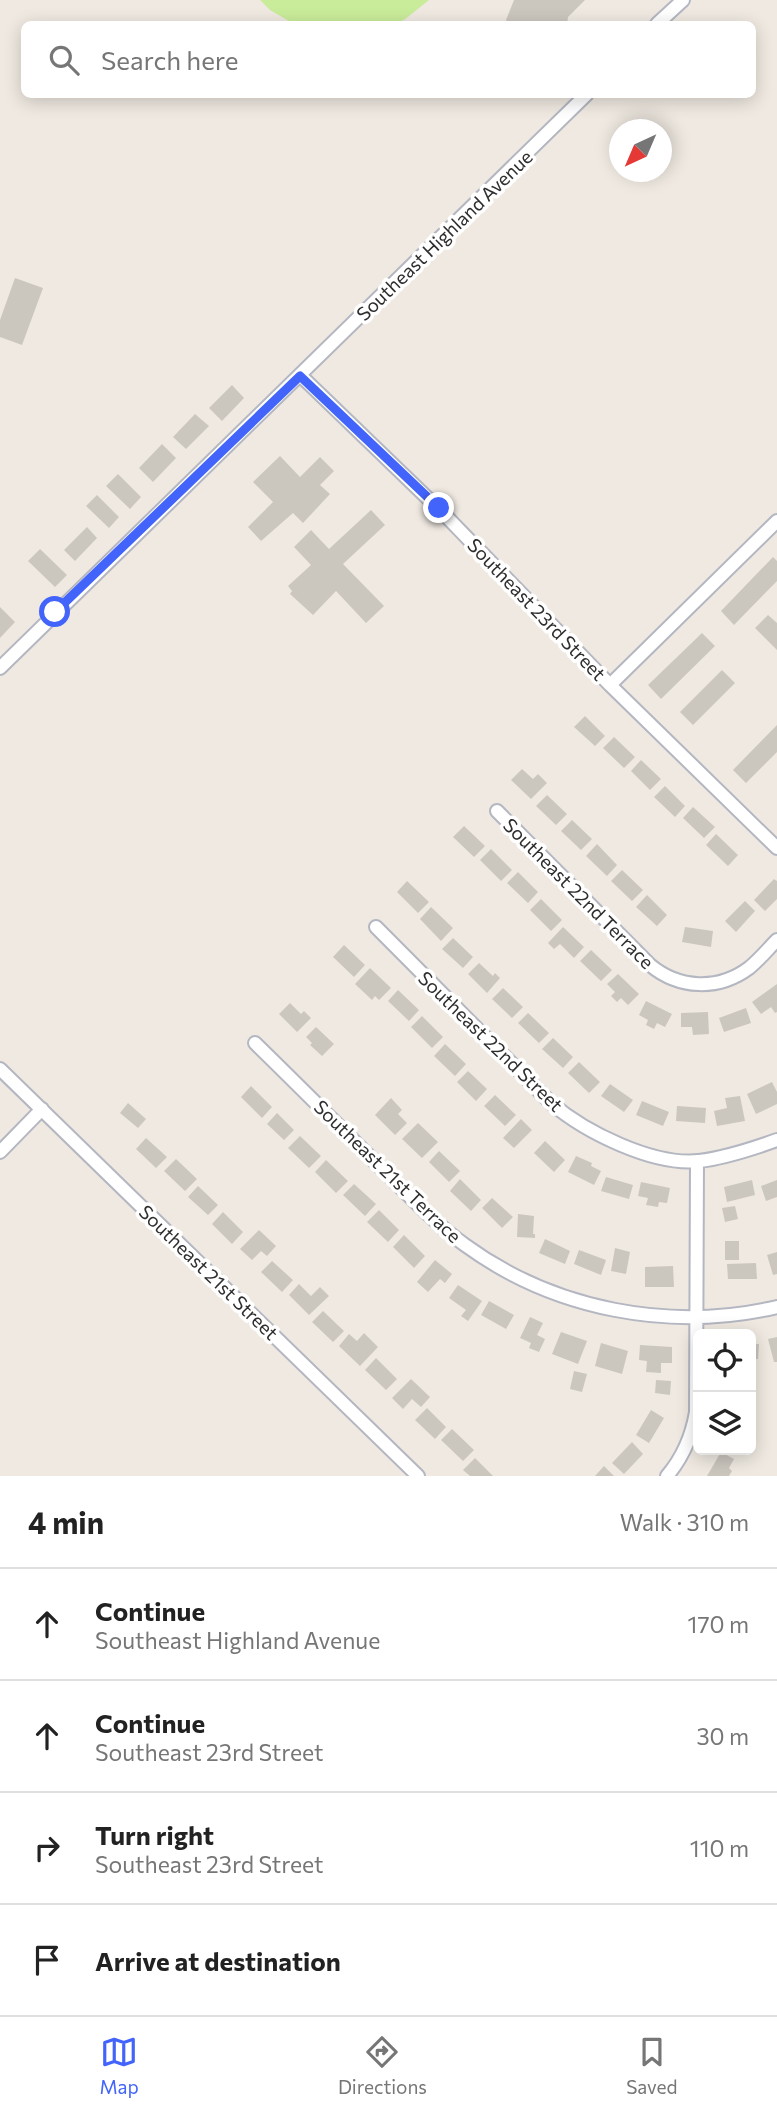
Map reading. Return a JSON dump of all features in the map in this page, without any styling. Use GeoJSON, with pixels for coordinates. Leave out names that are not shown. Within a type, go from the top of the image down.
{"type":"FeatureCollection","features":[{"type":"Feature","properties":{"kind":"street"},"geometry":{"type":"LineString","coordinates":[[660,21],[682,0]]}},
{"type":"Feature","properties":{"kind":"street","name":"Southeast Highland Avenue"},"geometry":{"type":"LineString","coordinates":[[300,376],[583,98]]}},
{"type":"Feature","properties":{"kind":"street"},"geometry":{"type":"LineString","coordinates":[[0,668],[300,376]]}},
{"type":"Feature","properties":{"kind":"street","name":"Southeast 23rd Street"},"geometry":{"type":"LineString","coordinates":[[300,376],[442,512],[610,685],[777,848]]}},
{"type":"Feature","properties":{"kind":"street"},"geometry":{"type":"LineString","coordinates":[[610,685],[777,521]]}},
{"type":"Feature","properties":{"kind":"street","name":"Southeast 22nd Terrace"},"geometry":{"type":"LineString","coordinates":[[497,811],[658,971],[675,980],[702,984],[731,978],[745,970],[777,940]]}},
{"type":"Feature","properties":{"kind":"street","name":"Southeast 22nd Street"},"geometry":{"type":"LineString","coordinates":[[376,927],[551,1103],[573,1120],[626,1147],[673,1159],[697,1161],[736,1153],[777,1140]]}},
{"type":"Feature","properties":{"kind":"street","name":"Southeast 21st Terrace"},"geometry":{"type":"LineString","coordinates":[[255,1043],[430,1216],[490,1262],[544,1290],[600,1307],[648,1315],[696,1317],[777,1307]]}},
{"type":"Feature","properties":{"kind":"street","name":"Southeast 21st Street"},"geometry":{"type":"LineString","coordinates":[[0,1069],[418,1476]]}},
{"type":"Feature","properties":{"kind":"street"},"geometry":{"type":"LineString","coordinates":[[0,1152],[42,1109]]}},
{"type":"Feature","properties":{"kind":"street"},"geometry":{"type":"LineString","coordinates":[[667,1476],[682,1455],[694,1423],[697,1161]]}},
{"type":"Feature","properties":{"kind":"green space"},"geometry":{"type":"Polygon","coordinates":[[[260,0],[429,0],[401,21],[289,21],[270,10],[260,0]]]}},
{"type":"Feature","properties":{"kind":"building"},"geometry":{"type":"Polygon","coordinates":[[[514,0],[585,0],[568,17],[567,21],[506,20],[514,0]]]}},
{"type":"Feature","properties":{"kind":"building"},"geometry":{"type":"Polygon","coordinates":[[[15,278],[43,288],[22,345],[0,337],[0,320],[15,278]]]}},
{"type":"Feature","properties":{"kind":"building"},"geometry":{"type":"Polygon","coordinates":[[[232,385],[244,398],[222,421],[209,408],[232,385]]]}},
{"type":"Feature","properties":{"kind":"building"},"geometry":{"type":"Polygon","coordinates":[[[195,414],[209,426],[186,449],[173,437],[195,414]]]}},
{"type":"Feature","properties":{"kind":"building"},"geometry":{"type":"Polygon","coordinates":[[[162,444],[176,458],[153,482],[139,468],[162,444]]]}},
{"type":"Feature","properties":{"kind":"building"},"geometry":{"type":"Polygon","coordinates":[[[280,456],[300,477],[320,457],[334,471],[320,485],[330,494],[303,523],[293,513],[261,541],[248,527],[273,502],[253,482],[280,456]]]}},
{"type":"Feature","properties":{"kind":"building"},"geometry":{"type":"Polygon","coordinates":[[[118,474],[141,497],[130,509],[106,486],[118,474]]]}},
{"type":"Feature","properties":{"kind":"building"},"geometry":{"type":"Polygon","coordinates":[[[97,495],[119,517],[109,528],[86,506],[97,495]]]}},
{"type":"Feature","properties":{"kind":"building"},"geometry":{"type":"Polygon","coordinates":[[[371,510],[385,525],[343,564],[384,606],[366,623],[336,591],[313,615],[290,594],[292,591],[288,586],[311,565],[294,547],[311,530],[329,549],[371,510]]]}},
{"type":"Feature","properties":{"kind":"building"},"geometry":{"type":"Polygon","coordinates":[[[87,527],[97,538],[75,561],[64,550],[87,527]]]}},
{"type":"Feature","properties":{"kind":"building"},"geometry":{"type":"Polygon","coordinates":[[[40,549],[67,575],[55,587],[28,561],[40,549]]]}},
{"type":"Feature","properties":{"kind":"building"},"geometry":{"type":"Polygon","coordinates":[[[773,557],[777,561],[777,581],[734,625],[721,611],[773,557]]]}},
{"type":"Feature","properties":{"kind":"building"},"geometry":{"type":"Polygon","coordinates":[[[0,607],[15,622],[0,638],[0,607]]]}},
{"type":"Feature","properties":{"kind":"building"},"geometry":{"type":"Polygon","coordinates":[[[768,615],[777,623],[777,650],[755,628],[768,615]]]}},
{"type":"Feature","properties":{"kind":"building"},"geometry":{"type":"Polygon","coordinates":[[[702,633],[715,646],[661,699],[648,685],[702,633]]]}},
{"type":"Feature","properties":{"kind":"building"},"geometry":{"type":"Polygon","coordinates":[[[722,670],[735,683],[693,725],[680,712],[722,670]]]}},
{"type":"Feature","properties":{"kind":"building"},"geometry":{"type":"Polygon","coordinates":[[[585,716],[605,736],[595,746],[574,727],[585,716]]]}},
{"type":"Feature","properties":{"kind":"building"},"geometry":{"type":"Polygon","coordinates":[[[777,725],[777,752],[746,783],[733,770],[777,725]]]}},
{"type":"Feature","properties":{"kind":"building"},"geometry":{"type":"Polygon","coordinates":[[[614,737],[635,757],[624,768],[603,748],[614,737]]]}},
{"type":"Feature","properties":{"kind":"building"},"geometry":{"type":"Polygon","coordinates":[[[641,760],[661,779],[650,790],[631,771],[641,760]]]}},
{"type":"Feature","properties":{"kind":"building"},"geometry":{"type":"Polygon","coordinates":[[[522,769],[533,779],[538,774],[547,783],[531,799],[511,780],[522,769]]]}},
{"type":"Feature","properties":{"kind":"building"},"geometry":{"type":"Polygon","coordinates":[[[665,786],[685,806],[675,817],[654,797],[665,786]]]}},
{"type":"Feature","properties":{"kind":"building"},"geometry":{"type":"Polygon","coordinates":[[[547,795],[567,814],[556,825],[536,806],[547,795]]]}},
{"type":"Feature","properties":{"kind":"building"},"geometry":{"type":"Polygon","coordinates":[[[693,807],[715,827],[704,838],[683,818],[693,807]]]}},
{"type":"Feature","properties":{"kind":"building"},"geometry":{"type":"Polygon","coordinates":[[[572,820],[592,839],[581,850],[561,831],[572,820]]]}},
{"type":"Feature","properties":{"kind":"building"},"geometry":{"type":"Polygon","coordinates":[[[464,826],[485,846],[474,857],[453,837],[464,826]]]}},
{"type":"Feature","properties":{"kind":"building"},"geometry":{"type":"Polygon","coordinates":[[[716,834],[738,855],[728,866],[706,845],[716,834]]]}},
{"type":"Feature","properties":{"kind":"building"},"geometry":{"type":"Polygon","coordinates":[[[597,844],[617,865],[607,876],[586,856],[597,844]]]}},
{"type":"Feature","properties":{"kind":"building"},"geometry":{"type":"Polygon","coordinates":[[[491,849],[512,870],[501,881],[480,860],[491,849]]]}},
{"type":"Feature","properties":{"kind":"building"},"geometry":{"type":"Polygon","coordinates":[[[622,870],[643,890],[632,901],[611,881],[622,870]]]}},
{"type":"Feature","properties":{"kind":"building"},"geometry":{"type":"Polygon","coordinates":[[[518,872],[538,892],[528,903],[507,883],[518,872]]]}},
{"type":"Feature","properties":{"kind":"building"},"geometry":{"type":"Polygon","coordinates":[[[774,879],[777,881],[777,899],[765,911],[754,900],[774,879]]]}},
{"type":"Feature","properties":{"kind":"building"},"geometry":{"type":"Polygon","coordinates":[[[407,881],[429,902],[418,913],[397,892],[407,881]]]}},
{"type":"Feature","properties":{"kind":"building"},"geometry":{"type":"Polygon","coordinates":[[[647,895],[667,915],[657,926],[636,907],[647,895]]]}},
{"type":"Feature","properties":{"kind":"building"},"geometry":{"type":"Polygon","coordinates":[[[541,899],[562,920],[551,931],[530,910],[541,899]]]}},
{"type":"Feature","properties":{"kind":"building"},"geometry":{"type":"Polygon","coordinates":[[[745,901],[755,911],[736,932],[725,921],[745,901]]]}},
{"type":"Feature","properties":{"kind":"building"},"geometry":{"type":"Polygon","coordinates":[[[431,907],[453,928],[441,941],[420,919],[431,907]]]}},
{"type":"Feature","properties":{"kind":"building"},"geometry":{"type":"Polygon","coordinates":[[[563,927],[584,947],[574,958],[560,944],[554,949],[548,943],[563,927]]]}},
{"type":"Feature","properties":{"kind":"building"},"geometry":{"type":"Polygon","coordinates":[[[685,927],[713,931],[711,947],[682,942],[685,927]]]}},
{"type":"Feature","properties":{"kind":"building"},"geometry":{"type":"Polygon","coordinates":[[[453,938],[473,957],[463,968],[442,949],[453,938]]]}},
{"type":"Feature","properties":{"kind":"building"},"geometry":{"type":"Polygon","coordinates":[[[344,945],[365,965],[354,977],[333,957],[344,945]]]}},
{"type":"Feature","properties":{"kind":"building"},"geometry":{"type":"Polygon","coordinates":[[[591,950],[612,970],[601,981],[580,961],[591,950]]]}},
{"type":"Feature","properties":{"kind":"building"},"geometry":{"type":"Polygon","coordinates":[[[479,963],[493,976],[495,973],[500,978],[487,993],[468,974],[479,963]]]}},
{"type":"Feature","properties":{"kind":"building"},"geometry":{"type":"Polygon","coordinates":[[[370,968],[391,988],[379,1000],[375,996],[372,1000],[355,984],[370,968]]]}},
{"type":"Feature","properties":{"kind":"building"},"geometry":{"type":"Polygon","coordinates":[[[618,974],[639,994],[628,1005],[621,998],[617,1002],[611,996],[615,992],[607,984],[618,974]]]}},
{"type":"Feature","properties":{"kind":"building"},"geometry":{"type":"Polygon","coordinates":[[[777,984],[777,1012],[771,1007],[761,1014],[752,1002],[777,984]]]}},
{"type":"Feature","properties":{"kind":"building"},"geometry":{"type":"Polygon","coordinates":[[[503,988],[523,1007],[512,1018],[492,999],[503,988]]]}},
{"type":"Feature","properties":{"kind":"building"},"geometry":{"type":"Polygon","coordinates":[[[398,990],[419,1010],[409,1021],[388,1001],[398,990]]]}},
{"type":"Feature","properties":{"kind":"building"},"geometry":{"type":"Polygon","coordinates":[[[646,1001],[672,1014],[665,1027],[657,1023],[654,1029],[646,1025],[648,1020],[639,1015],[646,1001]]]}},
{"type":"Feature","properties":{"kind":"building"},"geometry":{"type":"Polygon","coordinates":[[[290,1003],[301,1014],[304,1011],[311,1018],[297,1032],[279,1014],[290,1003]]]}},
{"type":"Feature","properties":{"kind":"building"},"geometry":{"type":"Polygon","coordinates":[[[746,1008],[751,1023],[724,1032],[719,1018],[746,1008]]]}},
{"type":"Feature","properties":{"kind":"building"},"geometry":{"type":"Polygon","coordinates":[[[708,1012],[709,1034],[693,1035],[692,1027],[681,1027],[681,1013],[708,1012]]]}},
{"type":"Feature","properties":{"kind":"building"},"geometry":{"type":"Polygon","coordinates":[[[528,1013],[549,1033],[539,1043],[518,1023],[528,1013]]]}},
{"type":"Feature","properties":{"kind":"building"},"geometry":{"type":"Polygon","coordinates":[[[422,1016],[443,1037],[432,1048],[411,1027],[422,1016]]]}},
{"type":"Feature","properties":{"kind":"building"},"geometry":{"type":"Polygon","coordinates":[[[316,1027],[334,1044],[322,1056],[306,1037],[316,1027]]]}},
{"type":"Feature","properties":{"kind":"building"},"geometry":{"type":"Polygon","coordinates":[[[553,1038],[573,1057],[563,1068],[542,1049],[553,1038]]]}},
{"type":"Feature","properties":{"kind":"building"},"geometry":{"type":"Polygon","coordinates":[[[445,1044],[466,1064],[455,1076],[434,1056],[445,1044]]]}},
{"type":"Feature","properties":{"kind":"building"},"geometry":{"type":"Polygon","coordinates":[[[579,1062],[600,1082],[589,1093],[568,1073],[579,1062]]]}},
{"type":"Feature","properties":{"kind":"building"},"geometry":{"type":"Polygon","coordinates":[[[468,1071],[487,1089],[476,1101],[457,1082],[468,1071]]]}},
{"type":"Feature","properties":{"kind":"building"},"geometry":{"type":"Polygon","coordinates":[[[772,1082],[777,1092],[777,1104],[756,1114],[747,1094],[772,1082]]]}},
{"type":"Feature","properties":{"kind":"building"},"geometry":{"type":"Polygon","coordinates":[[[610,1084],[633,1100],[624,1112],[601,1096],[610,1084]]]}},
{"type":"Feature","properties":{"kind":"building"},"geometry":{"type":"Polygon","coordinates":[[[251,1086],[272,1107],[262,1118],[241,1097],[251,1086]]]}},
{"type":"Feature","properties":{"kind":"building"},"geometry":{"type":"Polygon","coordinates":[[[495,1095],[516,1115],[505,1126],[484,1106],[495,1095]]]}},
{"type":"Feature","properties":{"kind":"building"},"geometry":{"type":"Polygon","coordinates":[[[740,1096],[745,1121],[717,1126],[714,1111],[727,1108],[725,1098],[740,1096]]]}},
{"type":"Feature","properties":{"kind":"building"},"geometry":{"type":"Polygon","coordinates":[[[391,1098],[402,1110],[398,1114],[407,1123],[395,1135],[375,1115],[391,1098]]]}},
{"type":"Feature","properties":{"kind":"building"},"geometry":{"type":"Polygon","coordinates":[[[642,1101],[669,1112],[663,1126],[636,1115],[642,1101]]]}},
{"type":"Feature","properties":{"kind":"building"},"geometry":{"type":"Polygon","coordinates":[[[128,1103],[146,1119],[138,1128],[120,1113],[128,1103]]]}},
{"type":"Feature","properties":{"kind":"building"},"geometry":{"type":"Polygon","coordinates":[[[677,1106],[706,1108],[705,1123],[676,1121],[677,1106]]]}},
{"type":"Feature","properties":{"kind":"building"},"geometry":{"type":"Polygon","coordinates":[[[277,1113],[294,1130],[284,1140],[267,1124],[277,1113]]]}},
{"type":"Feature","properties":{"kind":"building"},"geometry":{"type":"Polygon","coordinates":[[[521,1119],[532,1130],[514,1148],[503,1138],[521,1119]]]}},
{"type":"Feature","properties":{"kind":"building"},"geometry":{"type":"Polygon","coordinates":[[[418,1123],[438,1142],[422,1158],[402,1139],[418,1123]]]}},
{"type":"Feature","properties":{"kind":"building"},"geometry":{"type":"Polygon","coordinates":[[[300,1136],[321,1156],[309,1168],[288,1148],[300,1136]]]}},
{"type":"Feature","properties":{"kind":"building"},"geometry":{"type":"Polygon","coordinates":[[[146,1138],[167,1157],[156,1168],[136,1149],[146,1138]]]}},
{"type":"Feature","properties":{"kind":"building"},"geometry":{"type":"Polygon","coordinates":[[[545,1141],[565,1160],[554,1172],[534,1153],[545,1141]]]}},
{"type":"Feature","properties":{"kind":"building"},"geometry":{"type":"Polygon","coordinates":[[[439,1151],[460,1171],[449,1182],[429,1162],[439,1151]]]}},
{"type":"Feature","properties":{"kind":"building"},"geometry":{"type":"Polygon","coordinates":[[[576,1156],[592,1163],[591,1166],[601,1171],[594,1185],[568,1172],[576,1156]]]}},
{"type":"Feature","properties":{"kind":"building"},"geometry":{"type":"Polygon","coordinates":[[[176,1159],[197,1179],[185,1191],[164,1171],[176,1159]]]}},
{"type":"Feature","properties":{"kind":"building"},"geometry":{"type":"Polygon","coordinates":[[[326,1160],[348,1181],[336,1193],[315,1172],[326,1160]]]}},
{"type":"Feature","properties":{"kind":"building"},"geometry":{"type":"Polygon","coordinates":[[[606,1177],[633,1185],[629,1199],[601,1191],[606,1177]]]}},
{"type":"Feature","properties":{"kind":"building"},"geometry":{"type":"Polygon","coordinates":[[[460,1179],[481,1200],[471,1211],[450,1191],[460,1179]]]}},
{"type":"Feature","properties":{"kind":"building"},"geometry":{"type":"Polygon","coordinates":[[[752,1180],[755,1195],[727,1202],[724,1187],[752,1180]]]}},
{"type":"Feature","properties":{"kind":"building"},"geometry":{"type":"Polygon","coordinates":[[[777,1180],[777,1197],[766,1201],[761,1186],[777,1180]]]}},
{"type":"Feature","properties":{"kind":"building"},"geometry":{"type":"Polygon","coordinates":[[[641,1182],[670,1188],[667,1203],[659,1202],[658,1207],[646,1205],[648,1198],[638,1196],[641,1182]]]}},
{"type":"Feature","properties":{"kind":"building"},"geometry":{"type":"Polygon","coordinates":[[[354,1184],[376,1204],[365,1216],[343,1195],[354,1184]]]}},
{"type":"Feature","properties":{"kind":"building"},"geometry":{"type":"Polygon","coordinates":[[[198,1186],[218,1205],[208,1215],[188,1197],[198,1186]]]}},
{"type":"Feature","properties":{"kind":"building"},"geometry":{"type":"Polygon","coordinates":[[[492,1198],[513,1217],[502,1228],[482,1208],[492,1198]]]}},
{"type":"Feature","properties":{"kind":"building"},"geometry":{"type":"Polygon","coordinates":[[[735,1206],[738,1219],[725,1222],[722,1208],[735,1206]]]}},
{"type":"Feature","properties":{"kind":"building"},"geometry":{"type":"Polygon","coordinates":[[[379,1210],[399,1230],[388,1242],[367,1222],[379,1210]]]}},
{"type":"Feature","properties":{"kind":"building"},"geometry":{"type":"Polygon","coordinates":[[[223,1212],[243,1232],[232,1244],[212,1224],[223,1212]]]}},
{"type":"Feature","properties":{"kind":"building"},"geometry":{"type":"Polygon","coordinates":[[[518,1214],[534,1216],[535,1238],[517,1237],[518,1214]]]}},
{"type":"Feature","properties":{"kind":"building"},"geometry":{"type":"Polygon","coordinates":[[[259,1230],[276,1246],[267,1256],[261,1251],[252,1260],[240,1249],[259,1230]]]}},
{"type":"Feature","properties":{"kind":"building"},"geometry":{"type":"Polygon","coordinates":[[[404,1235],[425,1256],[414,1268],[393,1247],[404,1235]]]}},
{"type":"Feature","properties":{"kind":"building"},"geometry":{"type":"Polygon","coordinates":[[[545,1239],[570,1251],[565,1264],[539,1253],[545,1239]]]}},
{"type":"Feature","properties":{"kind":"building"},"geometry":{"type":"Polygon","coordinates":[[[725,1241],[739,1241],[739,1260],[725,1260],[725,1241]]]}},
{"type":"Feature","properties":{"kind":"building"},"geometry":{"type":"Polygon","coordinates":[[[615,1248],[630,1252],[626,1274],[611,1271],[615,1248]]]}},
{"type":"Feature","properties":{"kind":"building"},"geometry":{"type":"Polygon","coordinates":[[[579,1250],[606,1260],[601,1275],[574,1264],[579,1250]]]}},
{"type":"Feature","properties":{"kind":"building"},"geometry":{"type":"Polygon","coordinates":[[[777,1252],[777,1274],[773,1275],[767,1255],[777,1252]]]}},
{"type":"Feature","properties":{"kind":"building"},"geometry":{"type":"Polygon","coordinates":[[[435,1260],[452,1274],[445,1283],[440,1279],[428,1292],[417,1282],[435,1260]]]}},
{"type":"Feature","properties":{"kind":"building"},"geometry":{"type":"Polygon","coordinates":[[[272,1261],[293,1280],[282,1292],[261,1272],[272,1261]]]}},
{"type":"Feature","properties":{"kind":"building"},"geometry":{"type":"Polygon","coordinates":[[[756,1263],[757,1279],[728,1279],[727,1264],[756,1263]]]}},
{"type":"Feature","properties":{"kind":"building"},"geometry":{"type":"Polygon","coordinates":[[[673,1266],[674,1287],[645,1287],[645,1267],[673,1266]]]}},
{"type":"Feature","properties":{"kind":"building"},"geometry":{"type":"Polygon","coordinates":[[[299,1284],[311,1296],[320,1287],[329,1296],[309,1315],[289,1295],[299,1284]]]}},
{"type":"Feature","properties":{"kind":"building"},"geometry":{"type":"Polygon","coordinates":[[[458,1285],[482,1301],[468,1321],[461,1316],[466,1310],[449,1298],[458,1285]]]}},
{"type":"Feature","properties":{"kind":"building"},"geometry":{"type":"Polygon","coordinates":[[[489,1301],[514,1315],[506,1329],[481,1315],[489,1301]]]}},
{"type":"Feature","properties":{"kind":"building"},"geometry":{"type":"Polygon","coordinates":[[[323,1311],[344,1331],[333,1342],[312,1322],[323,1311]]]}},
{"type":"Feature","properties":{"kind":"building"},"geometry":{"type":"Polygon","coordinates":[[[530,1317],[543,1323],[537,1335],[545,1339],[539,1352],[529,1348],[531,1343],[520,1338],[530,1317]]]}},
{"type":"Feature","properties":{"kind":"building"},"geometry":{"type":"Polygon","coordinates":[[[561,1332],[587,1341],[578,1364],[552,1354],[561,1332]]]}},
{"type":"Feature","properties":{"kind":"building"},"geometry":{"type":"Polygon","coordinates":[[[364,1333],[378,1347],[360,1366],[339,1346],[349,1334],[357,1341],[364,1333]]]}},
{"type":"Feature","properties":{"kind":"building"},"geometry":{"type":"Polygon","coordinates":[[[777,1337],[777,1362],[774,1362],[768,1339],[777,1337]]]}},
{"type":"Feature","properties":{"kind":"building"},"geometry":{"type":"Polygon","coordinates":[[[601,1343],[628,1351],[622,1374],[595,1366],[601,1343]]]}},
{"type":"Feature","properties":{"kind":"building"},"geometry":{"type":"Polygon","coordinates":[[[756,1344],[759,1344],[756,1359],[756,1344]]]}},
{"type":"Feature","properties":{"kind":"building"},"geometry":{"type":"Polygon","coordinates":[[[640,1345],[672,1347],[672,1363],[661,1363],[661,1373],[646,1372],[647,1361],[639,1360],[640,1345]]]}},
{"type":"Feature","properties":{"kind":"building"},"geometry":{"type":"Polygon","coordinates":[[[376,1358],[397,1379],[386,1390],[365,1370],[376,1358]]]}},
{"type":"Feature","properties":{"kind":"building"},"geometry":{"type":"Polygon","coordinates":[[[574,1371],[587,1374],[582,1392],[570,1389],[574,1371]]]}},
{"type":"Feature","properties":{"kind":"building"},"geometry":{"type":"Polygon","coordinates":[[[411,1379],[430,1397],[421,1407],[412,1399],[403,1409],[392,1398],[411,1379]]]}},
{"type":"Feature","properties":{"kind":"building"},"geometry":{"type":"Polygon","coordinates":[[[656,1380],[671,1381],[670,1395],[655,1393],[656,1380]]]}},
{"type":"Feature","properties":{"kind":"building"},"geometry":{"type":"Polygon","coordinates":[[[427,1408],[446,1427],[435,1439],[415,1420],[427,1408]]]}},
{"type":"Feature","properties":{"kind":"building"},"geometry":{"type":"Polygon","coordinates":[[[651,1410],[664,1418],[649,1443],[636,1435],[651,1410]]]}},
{"type":"Feature","properties":{"kind":"building"},"geometry":{"type":"Polygon","coordinates":[[[452,1429],[474,1450],[463,1461],[441,1440],[452,1429]]]}},
{"type":"Feature","properties":{"kind":"building"},"geometry":{"type":"Polygon","coordinates":[[[632,1442],[643,1454],[624,1474],[612,1463],[632,1442]]]}},
{"type":"Feature","properties":{"kind":"building"},"geometry":{"type":"Polygon","coordinates":[[[719,1455],[734,1459],[729,1468],[732,1471],[729,1476],[707,1476],[719,1455]]]}},
{"type":"Feature","properties":{"kind":"building"},"geometry":{"type":"Polygon","coordinates":[[[475,1458],[493,1476],[470,1476],[463,1470],[475,1458]]]}},
{"type":"Feature","properties":{"kind":"building"},"geometry":{"type":"Polygon","coordinates":[[[604,1466],[614,1476],[595,1476],[604,1466]]]}},
{"type":"Feature","properties":{"kind":"route"},"geometry":{"type":"LineString","coordinates":[[55,612],[300,376],[439,508]]}}]}
